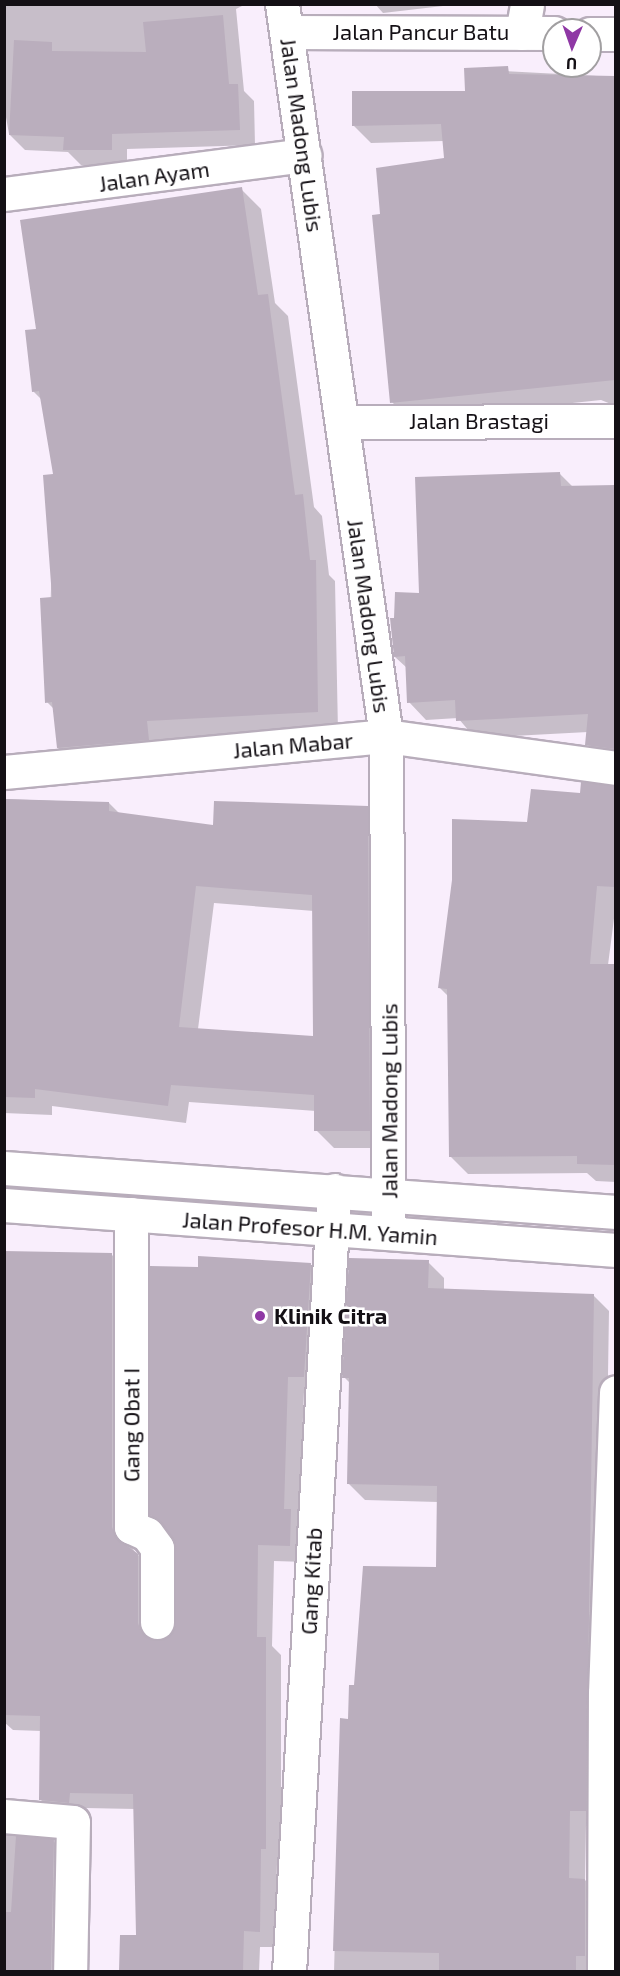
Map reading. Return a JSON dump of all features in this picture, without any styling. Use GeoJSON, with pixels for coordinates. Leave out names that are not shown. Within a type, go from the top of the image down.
{"type":"FeatureCollection","features":[{"type":"Feature","properties":{"kind":"street","name":"Jalan Pancur Batu"},"geometry":{"type":"LineString","coordinates":[[285,18],[534,24]]}},
{"type":"Feature","properties":{"kind":"street","name":"Jalan Madong Lubis"},"geometry":{"type":"LineString","coordinates":[[285,18],[386,736],[391,1194],[389,1233]]}},
{"type":"Feature","properties":{"kind":"street","name":"Jalan Ayam"},"geometry":{"type":"LineString","coordinates":[[4,194],[304,155]]}},
{"type":"Feature","properties":{"kind":"street","name":"Jalan Brastagi"},"geometry":{"type":"LineString","coordinates":[[343,422],[615,420]]}},
{"type":"Feature","properties":{"kind":"street","name":"Jalan Mabar"},"geometry":{"type":"LineString","coordinates":[[4,772],[386,736],[615,768]]}},
{"type":"Feature","properties":{"kind":"street","name":"Jalan Profesor H.M. Yamin"},"geometry":{"type":"LineString","coordinates":[[4,1168],[391,1194],[615,1212]]}},
{"type":"Feature","properties":{"kind":"street","name":"Gang Kitab"},"geometry":{"type":"LineString","coordinates":[[289,1971],[334,1190]]}},
{"type":"Feature","properties":{"kind":"street","name":"Jalan Profesor H.M. Yamin"},"geometry":{"type":"LineString","coordinates":[[4,1205],[331,1231],[389,1233],[615,1250]]}},
{"type":"Feature","properties":{"kind":"street","name":"Gang Obat I"},"geometry":{"type":"LineString","coordinates":[[131,1214],[131,1527],[147,1534],[158,1548],[157,1622]]}},
{"type":"Feature","properties":{"kind":"street"},"geometry":{"type":"LineString","coordinates":[[604,1971],[615,1392]]}},
{"type":"Feature","properties":{"kind":"street"},"geometry":{"type":"LineString","coordinates":[[4,1816],[73,1822],[70,1971]]}},
{"type":"Feature","properties":{"kind":"building"},"geometry":{"type":"Polygon","coordinates":[[[223,15],[229,84],[238,84],[240,130],[112,134],[112,150],[63,150],[64,137],[9,135],[14,40],[52,42],[52,51],[146,52],[143,22],[223,15]]]}},
{"type":"Feature","properties":{"kind":"building"},"geometry":{"type":"Polygon","coordinates":[[[508,66],[509,74],[542,75],[542,78],[615,76],[615,380],[390,403],[372,215],[380,214],[376,168],[444,158],[441,124],[352,126],[352,91],[465,91],[464,68],[508,66]]]}},
{"type":"Feature","properties":{"kind":"building"},"geometry":{"type":"Polygon","coordinates":[[[242,187],[258,295],[268,294],[295,495],[303,494],[310,560],[316,560],[318,712],[147,721],[149,740],[57,748],[52,702],[45,703],[40,598],[52,597],[43,475],[53,474],[39,391],[32,392],[25,330],[36,329],[20,220],[242,187]]]}},
{"type":"Feature","properties":{"kind":"building"},"geometry":{"type":"Polygon","coordinates":[[[560,472],[561,486],[615,485],[615,749],[585,745],[588,714],[456,721],[455,700],[407,703],[405,656],[394,657],[390,618],[394,618],[395,592],[419,593],[415,477],[560,472]]]}},
{"type":"Feature","properties":{"kind":"building"},"geometry":{"type":"Polygon","coordinates":[[[581,782],[615,786],[615,887],[597,886],[590,964],[615,964],[615,1165],[577,1164],[577,1156],[449,1157],[447,989],[438,988],[452,880],[452,819],[527,822],[531,789],[580,793],[581,782]]]}},
{"type":"Feature","properties":{"kind":"building"},"geometry":{"type":"Polygon","coordinates":[[[4,799],[109,802],[109,811],[213,825],[214,801],[368,806],[370,1131],[314,1131],[314,1095],[171,1085],[168,1106],[35,1089],[35,1098],[4,1097],[4,799]],[[196,886],[179,1027],[313,1036],[312,895],[196,886]]]}},
{"type":"Feature","properties":{"kind":"building"},"geometry":{"type":"Polygon","coordinates":[[[4,1251],[112,1253],[112,1527],[116,1538],[138,1554],[138,1623],[141,1632],[156,1641],[167,1638],[176,1623],[176,1548],[162,1523],[150,1515],[150,1266],[198,1267],[198,1256],[311,1263],[304,1377],[288,1377],[284,1509],[291,1509],[290,1546],[258,1545],[257,1637],[266,1637],[266,1849],[261,1849],[260,1932],[244,1931],[243,1971],[119,1971],[120,1935],[136,1935],[133,1794],[70,1793],[69,1803],[39,1800],[40,1716],[4,1715],[4,1251]]]}},
{"type":"Feature","properties":{"kind":"building"},"geometry":{"type":"Polygon","coordinates":[[[349,1258],[429,1260],[428,1288],[594,1294],[586,1811],[570,1811],[569,1878],[585,1879],[585,1956],[576,1956],[576,1971],[439,1971],[439,1953],[333,1951],[340,1718],[348,1719],[349,1685],[354,1685],[363,1566],[436,1567],[437,1486],[347,1484],[349,1378],[342,1378],[349,1258]]]}},
{"type":"Feature","properties":{"kind":"building"},"geometry":{"type":"Polygon","coordinates":[[[16,1836],[54,1839],[51,1971],[4,1971],[4,1912],[11,1912],[16,1836]]]}},
{"type":"Feature","properties":{"kind":"place","name":"Klinik Citra"},"geometry":{"type":"Point","coordinates":[260,1316]}}]}
